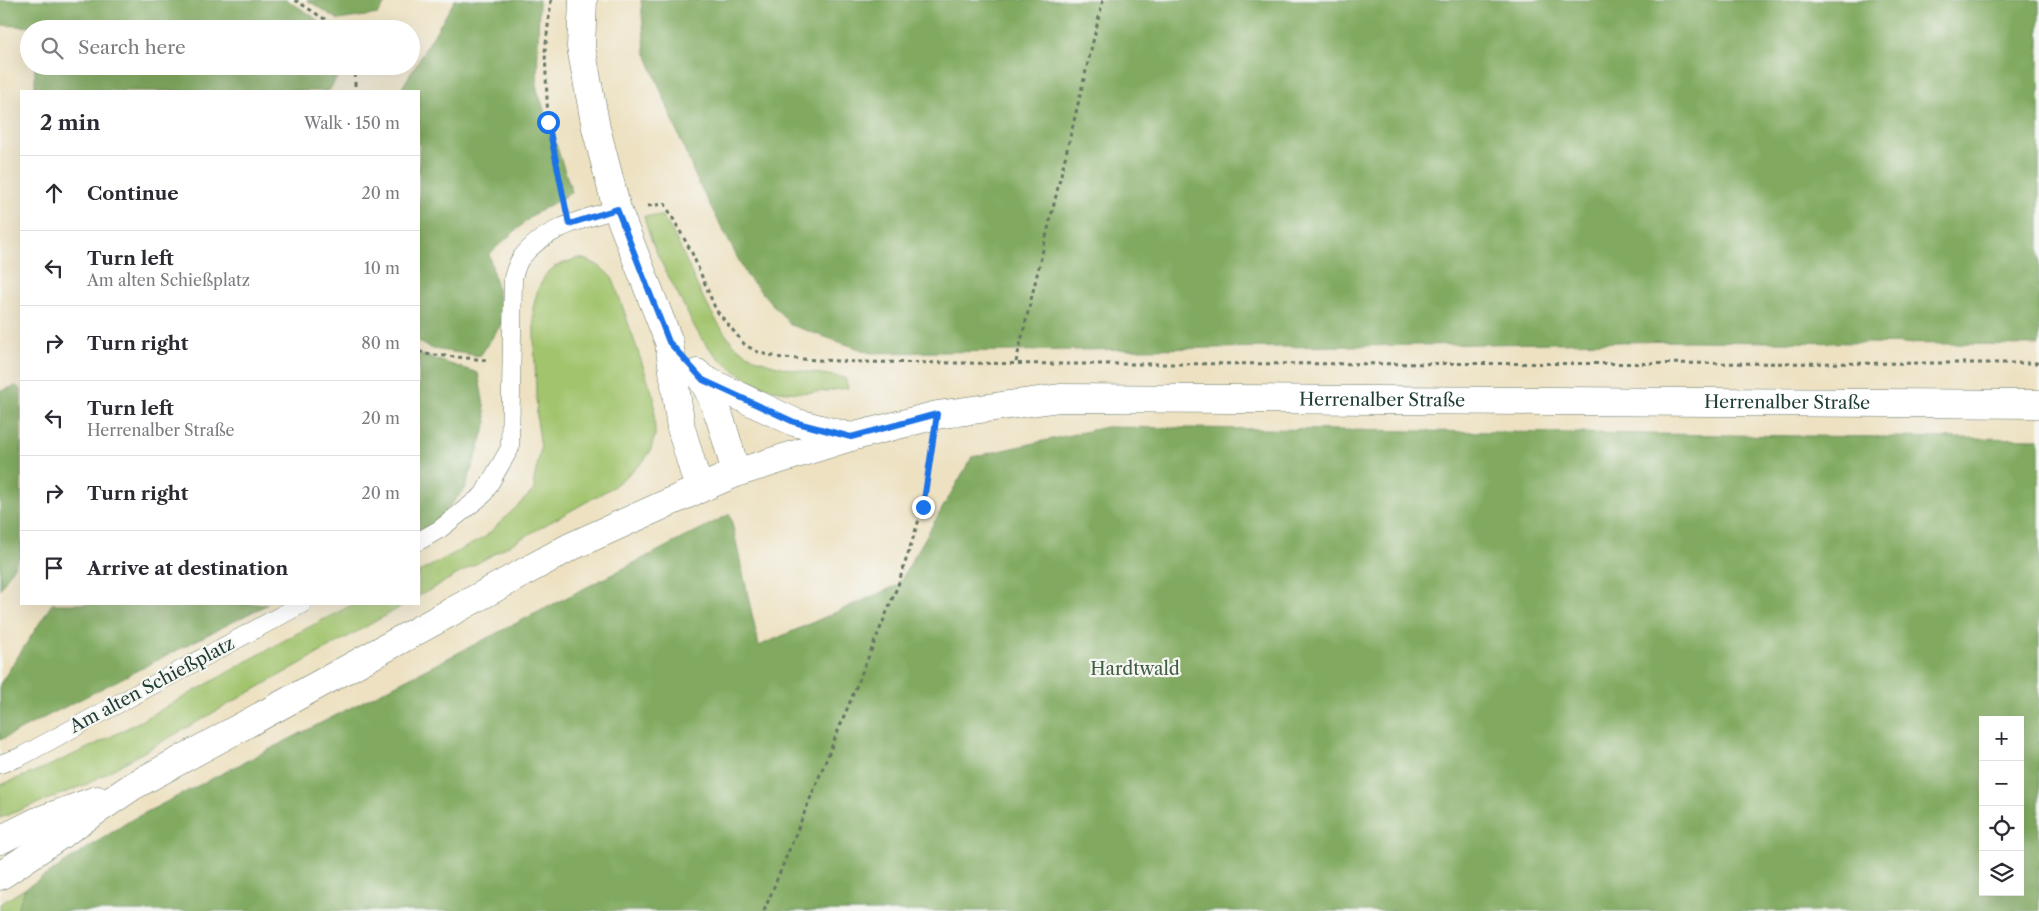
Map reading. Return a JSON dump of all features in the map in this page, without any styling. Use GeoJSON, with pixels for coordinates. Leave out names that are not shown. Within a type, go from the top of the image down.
{"type":"FeatureCollection","features":[{"type":"Feature","properties":{"kind":"main road"},"geometry":{"type":"LineString","coordinates":[[583,0],[580,47],[596,128],[617,209],[669,342],[681,428],[698,489]]}},
{"type":"Feature","properties":{"kind":"main road"},"geometry":{"type":"LineString","coordinates":[[669,342],[703,380],[724,429],[736,473]]}},
{"type":"Feature","properties":{"kind":"main road"},"geometry":{"type":"LineString","coordinates":[[703,380],[794,422],[851,437]]}},
{"type":"Feature","properties":{"kind":"main road","name":"Herrenalber Straße"},"geometry":{"type":"LineString","coordinates":[[134,786],[570,547],[736,473],[851,437],[937,414],[1060,398],[2039,404]]}},
{"type":"Feature","properties":{"kind":"main road"},"geometry":{"type":"LineString","coordinates":[[0,840],[38,821],[134,786]]}},
{"type":"Feature","properties":{"kind":"main road"},"geometry":{"type":"LineString","coordinates":[[0,876],[134,786]]}},
{"type":"Feature","properties":{"kind":"lane"},"geometry":{"type":"LineString","coordinates":[[420,540],[440,529],[483,495],[510,448],[512,278],[521,257],[540,239],[569,224],[617,209]]}},
{"type":"Feature","properties":{"kind":"lane","name":"Am alten Schießplatz"},"geometry":{"type":"LineString","coordinates":[[0,764],[20,757],[300,605]]}},
{"type":"Feature","properties":{"kind":"path"},"geometry":{"type":"LineString","coordinates":[[296,0],[326,20]]}},
{"type":"Feature","properties":{"kind":"path"},"geometry":{"type":"LineString","coordinates":[[551,0],[545,52],[548,122],[569,224]]}},
{"type":"Feature","properties":{"kind":"path"},"geometry":{"type":"LineString","coordinates":[[1016,362],[1103,0]]}},
{"type":"Feature","properties":{"kind":"path"},"geometry":{"type":"LineString","coordinates":[[355,75],[356,90]]}},
{"type":"Feature","properties":{"kind":"path"},"geometry":{"type":"LineString","coordinates":[[617,209],[665,204],[692,253],[716,310],[745,345],[760,353],[782,358],[849,362],[2039,364]]}},
{"type":"Feature","properties":{"kind":"path"},"geometry":{"type":"LineString","coordinates":[[420,352],[425,354],[510,363]]}},
{"type":"Feature","properties":{"kind":"path"},"geometry":{"type":"LineString","coordinates":[[764,911],[898,586],[923,507],[937,414]]}},
{"type":"Feature","properties":{"kind":"green space"},"geometry":{"type":"Polygon","coordinates":[[[0,0],[287,0],[317,20],[20,20],[20,26],[0,25],[0,0]]]}},
{"type":"Feature","properties":{"kind":"green space"},"geometry":{"type":"Polygon","coordinates":[[[307,0],[387,0],[378,14],[339,20],[307,0]]]}},
{"type":"Feature","properties":{"kind":"green space"},"geometry":{"type":"Polygon","coordinates":[[[455,0],[539,0],[537,89],[572,192],[533,215],[489,254],[504,320],[480,356],[433,349],[420,342],[420,90],[401,90],[410,75],[420,75],[420,58],[455,0]]]}},
{"type":"Feature","properties":{"kind":"green space"},"geometry":{"type":"Polygon","coordinates":[[[641,0],[2039,0],[2039,345],[1689,341],[871,353],[791,325],[747,276],[696,178],[645,51],[641,0]]]}},
{"type":"Feature","properties":{"kind":"green space"},"geometry":{"type":"Polygon","coordinates":[[[35,75],[338,75],[330,90],[35,90],[35,75]]]}},
{"type":"Feature","properties":{"kind":"green space"},"geometry":{"type":"Polygon","coordinates":[[[644,216],[662,216],[676,240],[708,306],[719,325],[736,346],[747,354],[773,365],[845,378],[848,388],[803,393],[775,390],[751,381],[719,358],[702,339],[696,329],[658,257],[644,216]]]}},
{"type":"Feature","properties":{"kind":"green space"},"geometry":{"type":"Polygon","coordinates":[[[578,258],[597,265],[613,279],[654,398],[655,436],[650,452],[642,463],[613,487],[420,595],[420,571],[485,537],[534,490],[534,480],[541,448],[537,420],[533,308],[538,289],[546,274],[556,266],[578,258]]]}},
{"type":"Feature","properties":{"kind":"green space"},"geometry":{"type":"Polygon","coordinates":[[[420,354],[478,373],[487,422],[465,489],[432,526],[420,531],[420,354]]]}},
{"type":"Feature","properties":{"kind":"green space"},"geometry":{"type":"Polygon","coordinates":[[[16,386],[20,389],[20,557],[0,589],[0,391],[16,386]]]}},
{"type":"Feature","properties":{"kind":"green space","name":"Hardtwald"},"geometry":{"type":"Polygon","coordinates":[[[1106,427],[2039,439],[2039,911],[16,911],[26,888],[131,820],[730,514],[759,646],[898,585],[972,457],[1106,427]]]}},
{"type":"Feature","properties":{"kind":"green space"},"geometry":{"type":"Polygon","coordinates":[[[51,605],[266,605],[0,740],[0,684],[51,605]]]}},
{"type":"Feature","properties":{"kind":"green space"},"geometry":{"type":"Polygon","coordinates":[[[352,605],[404,605],[87,784],[0,818],[0,785],[46,767],[136,724],[352,605]]]}},
{"type":"Feature","properties":{"kind":"green space"},"geometry":{"type":"Polygon","coordinates":[[[26,888],[16,911],[0,911],[0,904],[26,888]]]}},
{"type":"Feature","properties":{"kind":"route"},"geometry":{"type":"LineString","coordinates":[[548,122],[569,224],[617,209],[669,342],[703,380],[794,422],[851,437],[937,414],[923,507]]}}]}
